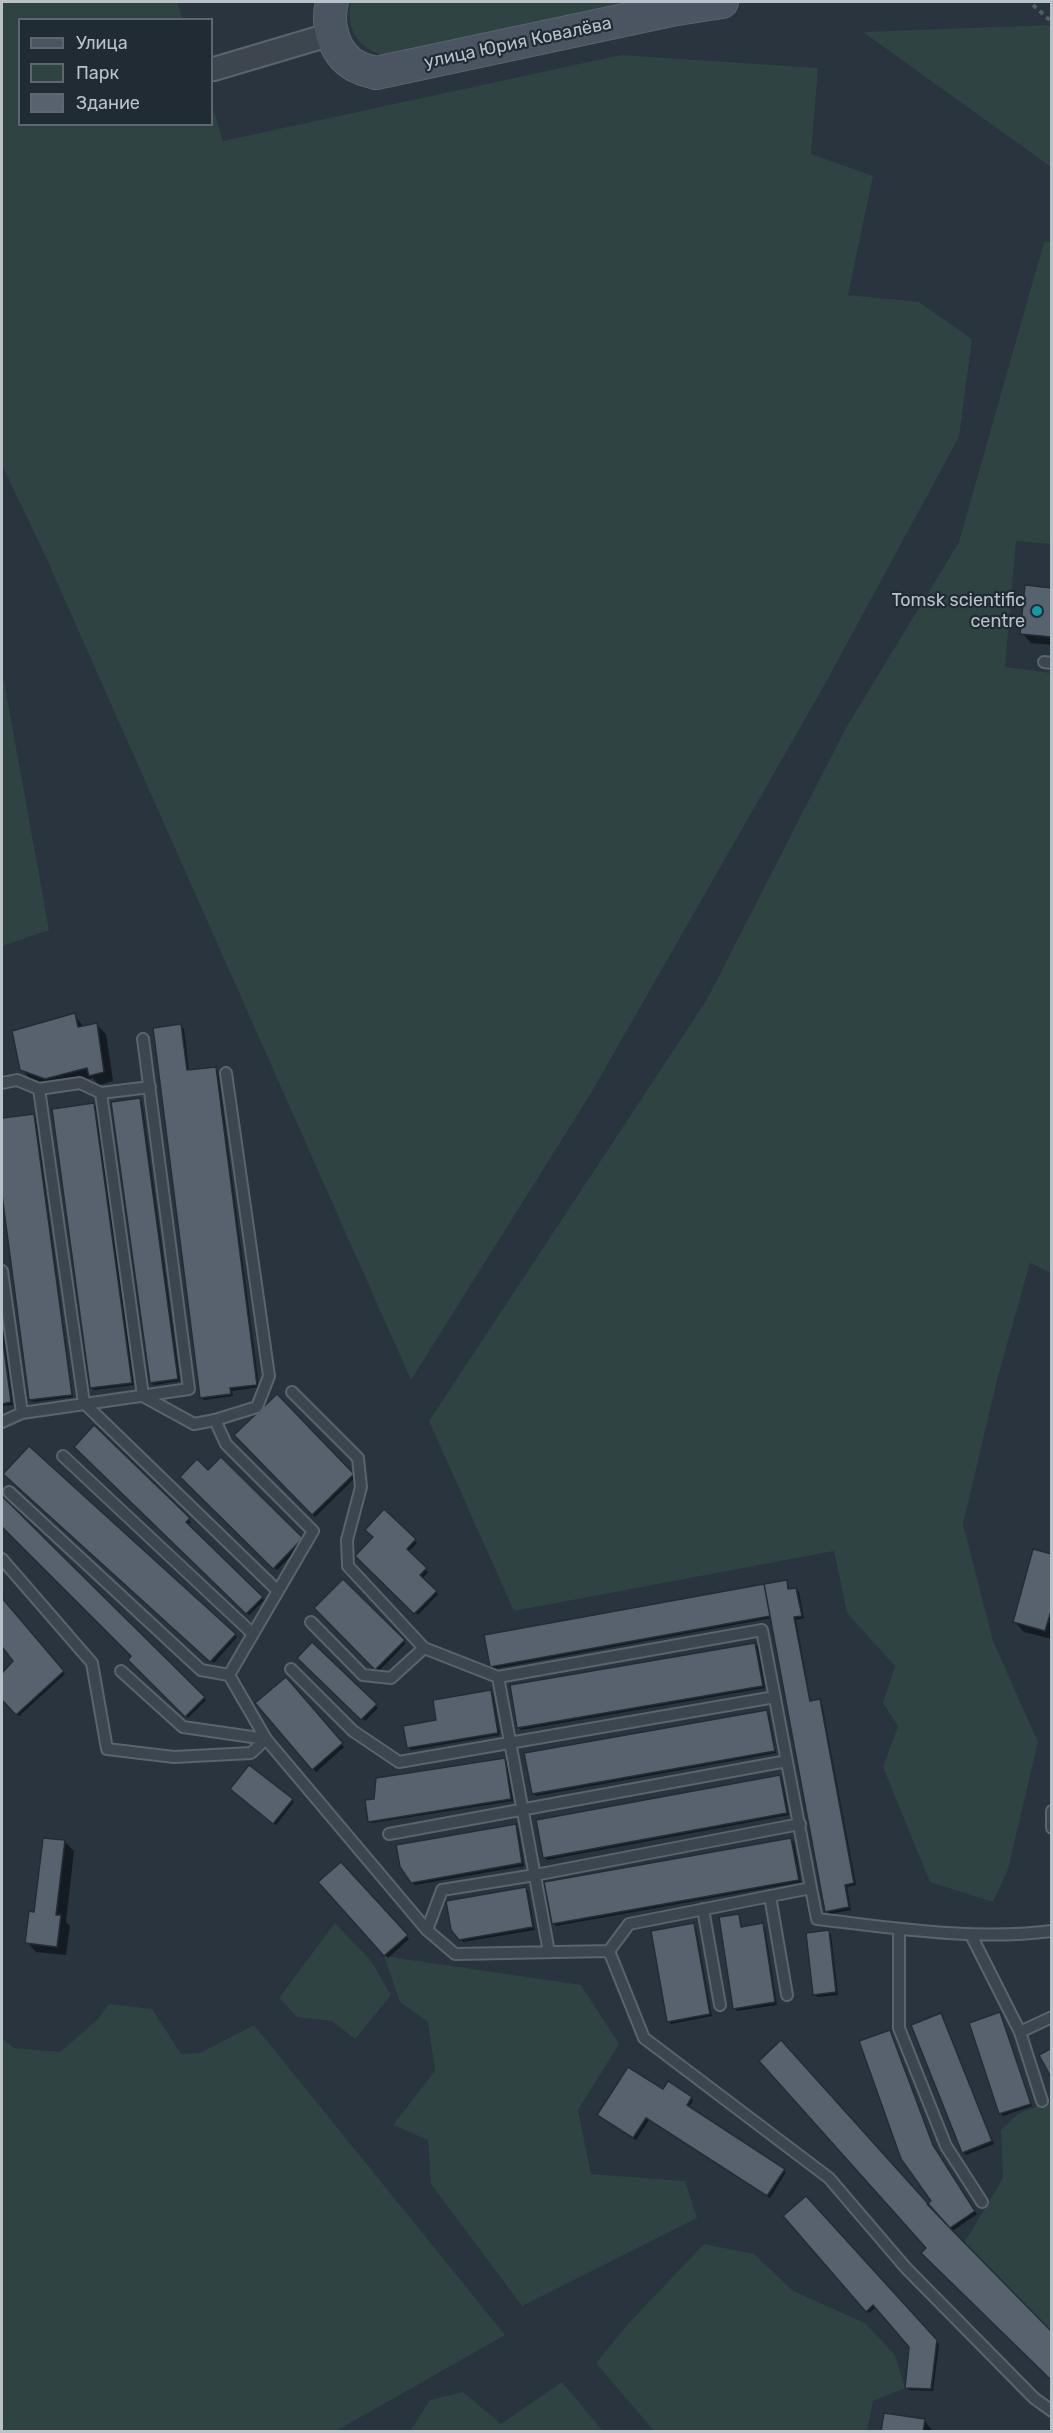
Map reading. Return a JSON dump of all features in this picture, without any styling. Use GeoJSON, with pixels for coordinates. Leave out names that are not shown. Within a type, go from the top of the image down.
{"type":"FeatureCollection","features":[{"type":"Feature","properties":{"kind":"main road"},"geometry":{"type":"LineString","coordinates":[[332,34],[329,13],[333,2]]}},
{"type":"Feature","properties":{"kind":"main road","name":"улица Юрия Ковалёва"},"geometry":{"type":"LineString","coordinates":[[332,34],[342,54],[356,67],[376,73],[671,10],[722,2]]}},
{"type":"Feature","properties":{"kind":"street"},"geometry":{"type":"LineString","coordinates":[[214,69],[332,34]]}},
{"type":"Feature","properties":{"kind":"lane"},"geometry":{"type":"LineString","coordinates":[[2,1422],[22,1413],[189,1389],[143,1039]]}},
{"type":"Feature","properties":{"kind":"lane"},"geometry":{"type":"LineString","coordinates":[[143,1396],[194,1424],[257,1407],[268,1376],[226,1073]]}},
{"type":"Feature","properties":{"kind":"lane"},"geometry":{"type":"LineString","coordinates":[[2,1083],[17,1080],[39,1089],[80,1083],[101,1093],[150,1087]]}},
{"type":"Feature","properties":{"kind":"lane"},"geometry":{"type":"LineString","coordinates":[[39,1089],[84,1403],[278,1591]]}},
{"type":"Feature","properties":{"kind":"lane"},"geometry":{"type":"LineString","coordinates":[[101,1093],[143,1396]]}},
{"type":"Feature","properties":{"kind":"lane"},"geometry":{"type":"LineString","coordinates":[[2,1271],[22,1413]]}},
{"type":"Feature","properties":{"kind":"lane"},"geometry":{"type":"LineString","coordinates":[[292,1392],[358,1458],[361,1487],[346,1540],[348,1566],[424,1648],[498,1677],[762,1630],[817,1919],[971,1935],[1020,1935],[1052,1931]]}},
{"type":"Feature","properties":{"kind":"lane"},"geometry":{"type":"LineString","coordinates":[[215,1420],[226,1444],[313,1531],[229,1675]]}},
{"type":"Feature","properties":{"kind":"lane"},"geometry":{"type":"LineString","coordinates":[[63,1456],[253,1634]]}},
{"type":"Feature","properties":{"kind":"lane"},"geometry":{"type":"LineString","coordinates":[[9,1492],[201,1670],[229,1675],[266,1739],[426,1930],[455,1954],[609,1951]]}},
{"type":"Feature","properties":{"kind":"lane"},"geometry":{"type":"LineString","coordinates":[[2,1559],[92,1663],[107,1749],[174,1757],[251,1753],[266,1739]]}},
{"type":"Feature","properties":{"kind":"lane"},"geometry":{"type":"LineString","coordinates":[[311,1622],[363,1675],[391,1678],[424,1648]]}},
{"type":"Feature","properties":{"kind":"lane"},"geometry":{"type":"LineString","coordinates":[[291,1669],[353,1731],[399,1761],[511,1744],[775,1697]]}},
{"type":"Feature","properties":{"kind":"lane"},"geometry":{"type":"LineString","coordinates":[[121,1671],[183,1727],[266,1739]]}},
{"type":"Feature","properties":{"kind":"lane"},"geometry":{"type":"LineString","coordinates":[[498,1677],[549,1952]]}},
{"type":"Feature","properties":{"kind":"lane"},"geometry":{"type":"LineString","coordinates":[[389,1834],[787,1761]]}},
{"type":"Feature","properties":{"kind":"lane"},"geometry":{"type":"LineString","coordinates":[[1052,1811],[1052,1828]]}},
{"type":"Feature","properties":{"kind":"lane"},"geometry":{"type":"LineString","coordinates":[[426,1930],[442,1890],[535,1875],[800,1824]]}},
{"type":"Feature","properties":{"kind":"lane"},"geometry":{"type":"LineString","coordinates":[[609,1951],[629,1924],[811,1888]]}},
{"type":"Feature","properties":{"kind":"lane"},"geometry":{"type":"LineString","coordinates":[[770,1896],[787,1995]]}},
{"type":"Feature","properties":{"kind":"lane"},"geometry":{"type":"LineString","coordinates":[[703,1909],[720,2005]]}},
{"type":"Feature","properties":{"kind":"lane"},"geometry":{"type":"LineString","coordinates":[[899,1929],[899,2028],[946,2146],[982,2202]]}},
{"type":"Feature","properties":{"kind":"lane"},"geometry":{"type":"LineString","coordinates":[[971,1935],[1020,2032],[1042,2101]]}},
{"type":"Feature","properties":{"kind":"lane"},"geometry":{"type":"LineString","coordinates":[[609,1951],[644,2038],[829,2178],[906,2268],[1034,2398],[1052,2411]]}},
{"type":"Feature","properties":{"kind":"lane"},"geometry":{"type":"LineString","coordinates":[[1020,2032],[1052,2016]]}},
{"type":"Feature","properties":{"kind":"path"},"geometry":{"type":"LineString","coordinates":[[1033,5],[1052,22]]}},
{"type":"Feature","properties":{"kind":"green space"},"geometry":{"type":"Polygon","coordinates":[[[2,2],[177,2],[183,18],[18,18],[18,126],[213,126],[213,109],[223,141],[621,55],[818,68],[811,154],[873,176],[848,295],[919,302],[972,339],[959,437],[820,693],[591,1093],[411,1380],[44,553],[2,465],[2,2]]]}},
{"type":"Feature","properties":{"kind":"green space"},"geometry":{"type":"Polygon","coordinates":[[[351,2],[645,2],[386,56],[368,48],[356,36],[350,21],[351,2]]]}},
{"type":"Feature","properties":{"kind":"green space"},"geometry":{"type":"Polygon","coordinates":[[[1051,25],[1051,167],[863,32],[1051,25]]]}},
{"type":"Feature","properties":{"kind":"green space"},"geometry":{"type":"Polygon","coordinates":[[[1051,241],[1051,544],[1016,541],[1005,667],[1051,673],[1051,1273],[1030,1263],[998,1376],[963,1524],[993,1641],[1038,1742],[1008,1869],[993,1902],[930,1882],[883,1767],[898,1726],[883,1703],[895,1666],[847,1613],[834,1551],[514,1611],[429,1421],[706,1001],[846,728],[959,542],[1044,242],[1051,241]]]}},
{"type":"Feature","properties":{"kind":"green space"},"geometry":{"type":"Polygon","coordinates":[[[2,670],[49,930],[2,946],[2,670]]]}},
{"type":"Feature","properties":{"kind":"green space"},"geometry":{"type":"Polygon","coordinates":[[[335,1923],[371,1961],[391,1995],[355,2039],[332,2021],[297,2017],[279,1998],[335,1923]]]}},
{"type":"Feature","properties":{"kind":"green space"},"geometry":{"type":"Polygon","coordinates":[[[384,1956],[581,1985],[619,2044],[578,2110],[591,2174],[685,2181],[697,2218],[522,2306],[431,2184],[428,2140],[393,2125],[435,2071],[428,2022],[400,2002],[384,1956]]]}},
{"type":"Feature","properties":{"kind":"green space"},"geometry":{"type":"Polygon","coordinates":[[[109,2004],[152,2009],[181,2054],[200,2053],[254,2025],[505,2335],[336,2431],[2,2431],[2,2038],[14,2048],[60,2052],[97,2020],[109,2004]]]}},
{"type":"Feature","properties":{"kind":"green space"},"geometry":{"type":"Polygon","coordinates":[[[1051,2101],[1051,2332],[964,2243],[1003,2178],[1001,2130],[1018,2114],[1051,2101]]]}},
{"type":"Feature","properties":{"kind":"green space"},"geometry":{"type":"Polygon","coordinates":[[[704,2244],[754,2254],[793,2291],[865,2323],[895,2355],[905,2388],[873,2401],[867,2431],[654,2431],[596,2363],[629,2323],[704,2244]]]}},
{"type":"Feature","properties":{"kind":"green space"},"geometry":{"type":"Polygon","coordinates":[[[562,2382],[603,2431],[410,2431],[430,2400],[463,2392],[501,2424],[562,2382]]]}},
{"type":"Feature","properties":{"kind":"building","name":"Tomsk scientific centre"},"geometry":{"type":"Polygon","coordinates":[[[1025,585],[1052,588],[1052,637],[1020,634],[1025,585]]]}},
{"type":"Feature","properties":{"kind":"building"},"geometry":{"type":"Polygon","coordinates":[[[75,1013],[78,1027],[97,1023],[104,1072],[89,1076],[87,1068],[45,1079],[20,1070],[12,1031],[75,1013]]]}},
{"type":"Feature","properties":{"kind":"building"},"geometry":{"type":"Polygon","coordinates":[[[181,1024],[187,1070],[216,1067],[257,1385],[230,1388],[231,1394],[200,1398],[153,1028],[181,1024]]]}},
{"type":"Feature","properties":{"kind":"building"},"geometry":{"type":"Polygon","coordinates":[[[140,1098],[178,1379],[150,1383],[111,1102],[140,1098]]]}},
{"type":"Feature","properties":{"kind":"building"},"geometry":{"type":"Polygon","coordinates":[[[94,1103],[132,1383],[90,1388],[52,1109],[94,1103]]]}},
{"type":"Feature","properties":{"kind":"building"},"geometry":{"type":"Polygon","coordinates":[[[34,1114],[72,1395],[29,1400],[2,1195],[2,1118],[34,1114]]]}},
{"type":"Feature","properties":{"kind":"building"},"geometry":{"type":"Polygon","coordinates":[[[2,1334],[11,1402],[2,1404],[2,1334]]]}},
{"type":"Feature","properties":{"kind":"building"},"geometry":{"type":"Polygon","coordinates":[[[277,1394],[354,1474],[312,1515],[234,1435],[277,1394]]]}},
{"type":"Feature","properties":{"kind":"building"},"geometry":{"type":"Polygon","coordinates":[[[94,1425],[190,1518],[186,1522],[263,1597],[246,1614],[74,1447],[94,1425]]]}},
{"type":"Feature","properties":{"kind":"building"},"geometry":{"type":"Polygon","coordinates":[[[29,1446],[236,1634],[210,1662],[3,1474],[29,1446]]]}},
{"type":"Feature","properties":{"kind":"building"},"geometry":{"type":"Polygon","coordinates":[[[221,1457],[303,1538],[273,1569],[180,1477],[197,1459],[208,1470],[221,1457]]]}},
{"type":"Feature","properties":{"kind":"building"},"geometry":{"type":"Polygon","coordinates":[[[2,1496],[205,1697],[185,1717],[128,1660],[131,1656],[2,1527],[2,1496]]]}},
{"type":"Feature","properties":{"kind":"building"},"geometry":{"type":"Polygon","coordinates":[[[384,1509],[416,1539],[407,1549],[427,1568],[420,1575],[437,1591],[414,1614],[355,1556],[373,1537],[365,1530],[384,1509]]]}},
{"type":"Feature","properties":{"kind":"building"},"geometry":{"type":"Polygon","coordinates":[[[1033,1549],[1052,1554],[1052,1608],[1045,1631],[1013,1622],[1033,1549]]]}},
{"type":"Feature","properties":{"kind":"building"},"geometry":{"type":"Polygon","coordinates":[[[343,1579],[405,1640],[375,1670],[314,1608],[343,1579]]]}},
{"type":"Feature","properties":{"kind":"building"},"geometry":{"type":"Polygon","coordinates":[[[787,1580],[788,1589],[796,1588],[802,1616],[794,1617],[810,1701],[820,1699],[854,1883],[845,1885],[849,1907],[825,1912],[764,1584],[787,1580]]]}},
{"type":"Feature","properties":{"kind":"building"},"geometry":{"type":"Polygon","coordinates":[[[764,1584],[770,1616],[490,1667],[484,1635],[764,1584]]]}},
{"type":"Feature","properties":{"kind":"building"},"geometry":{"type":"Polygon","coordinates":[[[2,1598],[64,1671],[16,1715],[2,1700],[2,1673],[13,1661],[2,1647],[2,1598]]]}},
{"type":"Feature","properties":{"kind":"building"},"geometry":{"type":"Polygon","coordinates":[[[312,1642],[377,1704],[361,1720],[297,1658],[312,1642]]]}},
{"type":"Feature","properties":{"kind":"building"},"geometry":{"type":"Polygon","coordinates":[[[755,1643],[763,1686],[517,1728],[510,1685],[755,1643]]]}},
{"type":"Feature","properties":{"kind":"building"},"geometry":{"type":"Polygon","coordinates":[[[286,1677],[343,1743],[312,1770],[255,1703],[286,1677]]]}},
{"type":"Feature","properties":{"kind":"building"},"geometry":{"type":"Polygon","coordinates":[[[491,1690],[498,1733],[407,1748],[403,1726],[436,1720],[433,1700],[491,1690]]]}},
{"type":"Feature","properties":{"kind":"building"},"geometry":{"type":"Polygon","coordinates":[[[767,1710],[775,1751],[532,1794],[524,1753],[767,1710]]]}},
{"type":"Feature","properties":{"kind":"building"},"geometry":{"type":"Polygon","coordinates":[[[505,1758],[511,1799],[368,1822],[365,1800],[374,1799],[376,1778],[505,1758]]]}},
{"type":"Feature","properties":{"kind":"building"},"geometry":{"type":"Polygon","coordinates":[[[249,1765],[293,1799],[273,1824],[230,1789],[249,1765]]]}},
{"type":"Feature","properties":{"kind":"building"},"geometry":{"type":"Polygon","coordinates":[[[780,1775],[787,1813],[543,1858],[536,1820],[780,1775]]]}},
{"type":"Feature","properties":{"kind":"building"},"geometry":{"type":"Polygon","coordinates":[[[516,1824],[522,1863],[411,1883],[400,1867],[396,1845],[516,1824]]]}},
{"type":"Feature","properties":{"kind":"building"},"geometry":{"type":"Polygon","coordinates":[[[43,1838],[65,1840],[56,1915],[61,1915],[57,1947],[25,1943],[29,1911],[34,1912],[43,1838]]]}},
{"type":"Feature","properties":{"kind":"building"},"geometry":{"type":"Polygon","coordinates":[[[791,1838],[799,1880],[552,1924],[544,1882],[791,1838]]]}},
{"type":"Feature","properties":{"kind":"building"},"geometry":{"type":"Polygon","coordinates":[[[341,1862],[408,1935],[384,1956],[318,1882],[341,1862]]]}},
{"type":"Feature","properties":{"kind":"building"},"geometry":{"type":"Polygon","coordinates":[[[526,1887],[533,1927],[459,1940],[451,1930],[446,1901],[526,1887]]]}},
{"type":"Feature","properties":{"kind":"building"},"geometry":{"type":"Polygon","coordinates":[[[739,1914],[741,1927],[763,1923],[775,2002],[733,2009],[719,1917],[739,1914]]]}},
{"type":"Feature","properties":{"kind":"building"},"geometry":{"type":"Polygon","coordinates":[[[694,1923],[710,2014],[667,2022],[651,1931],[694,1923]]]}},
{"type":"Feature","properties":{"kind":"building"},"geometry":{"type":"Polygon","coordinates":[[[829,1930],[836,1992],[813,1995],[806,1933],[829,1930]]]}},
{"type":"Feature","properties":{"kind":"building"},"geometry":{"type":"Polygon","coordinates":[[[1000,2012],[1031,2104],[999,2114],[969,2023],[1000,2012]]]}},
{"type":"Feature","properties":{"kind":"building"},"geometry":{"type":"Polygon","coordinates":[[[941,2013],[992,2141],[962,2153],[911,2025],[941,2013]]]}},
{"type":"Feature","properties":{"kind":"building"},"geometry":{"type":"Polygon","coordinates":[[[890,2030],[933,2145],[975,2211],[950,2228],[927,2204],[931,2201],[901,2159],[859,2041],[890,2030]]]}},
{"type":"Feature","properties":{"kind":"building"},"geometry":{"type":"Polygon","coordinates":[[[781,2040],[950,2228],[1052,2332],[1052,2381],[921,2253],[926,2248],[759,2061],[781,2040]]]}},
{"type":"Feature","properties":{"kind":"building"},"geometry":{"type":"Polygon","coordinates":[[[1052,2048],[1052,2079],[1039,2055],[1052,2048]]]}},
{"type":"Feature","properties":{"kind":"building"},"geometry":{"type":"Polygon","coordinates":[[[628,2067],[663,2089],[668,2081],[692,2097],[687,2105],[785,2169],[767,2196],[646,2118],[633,2138],[597,2115],[628,2067]]]}},
{"type":"Feature","properties":{"kind":"building"},"geometry":{"type":"Polygon","coordinates":[[[806,2196],[937,2340],[931,2389],[905,2388],[909,2347],[873,2305],[866,2312],[783,2216],[806,2196]]]}},
{"type":"Feature","properties":{"kind":"building"},"geometry":{"type":"Polygon","coordinates":[[[884,2413],[925,2419],[923,2432],[881,2432],[884,2413]]]}},
{"type":"Feature","properties":{"kind":"place","name":"Tomsk scientific centre"},"geometry":{"type":"Point","coordinates":[1037,611]}}]}
